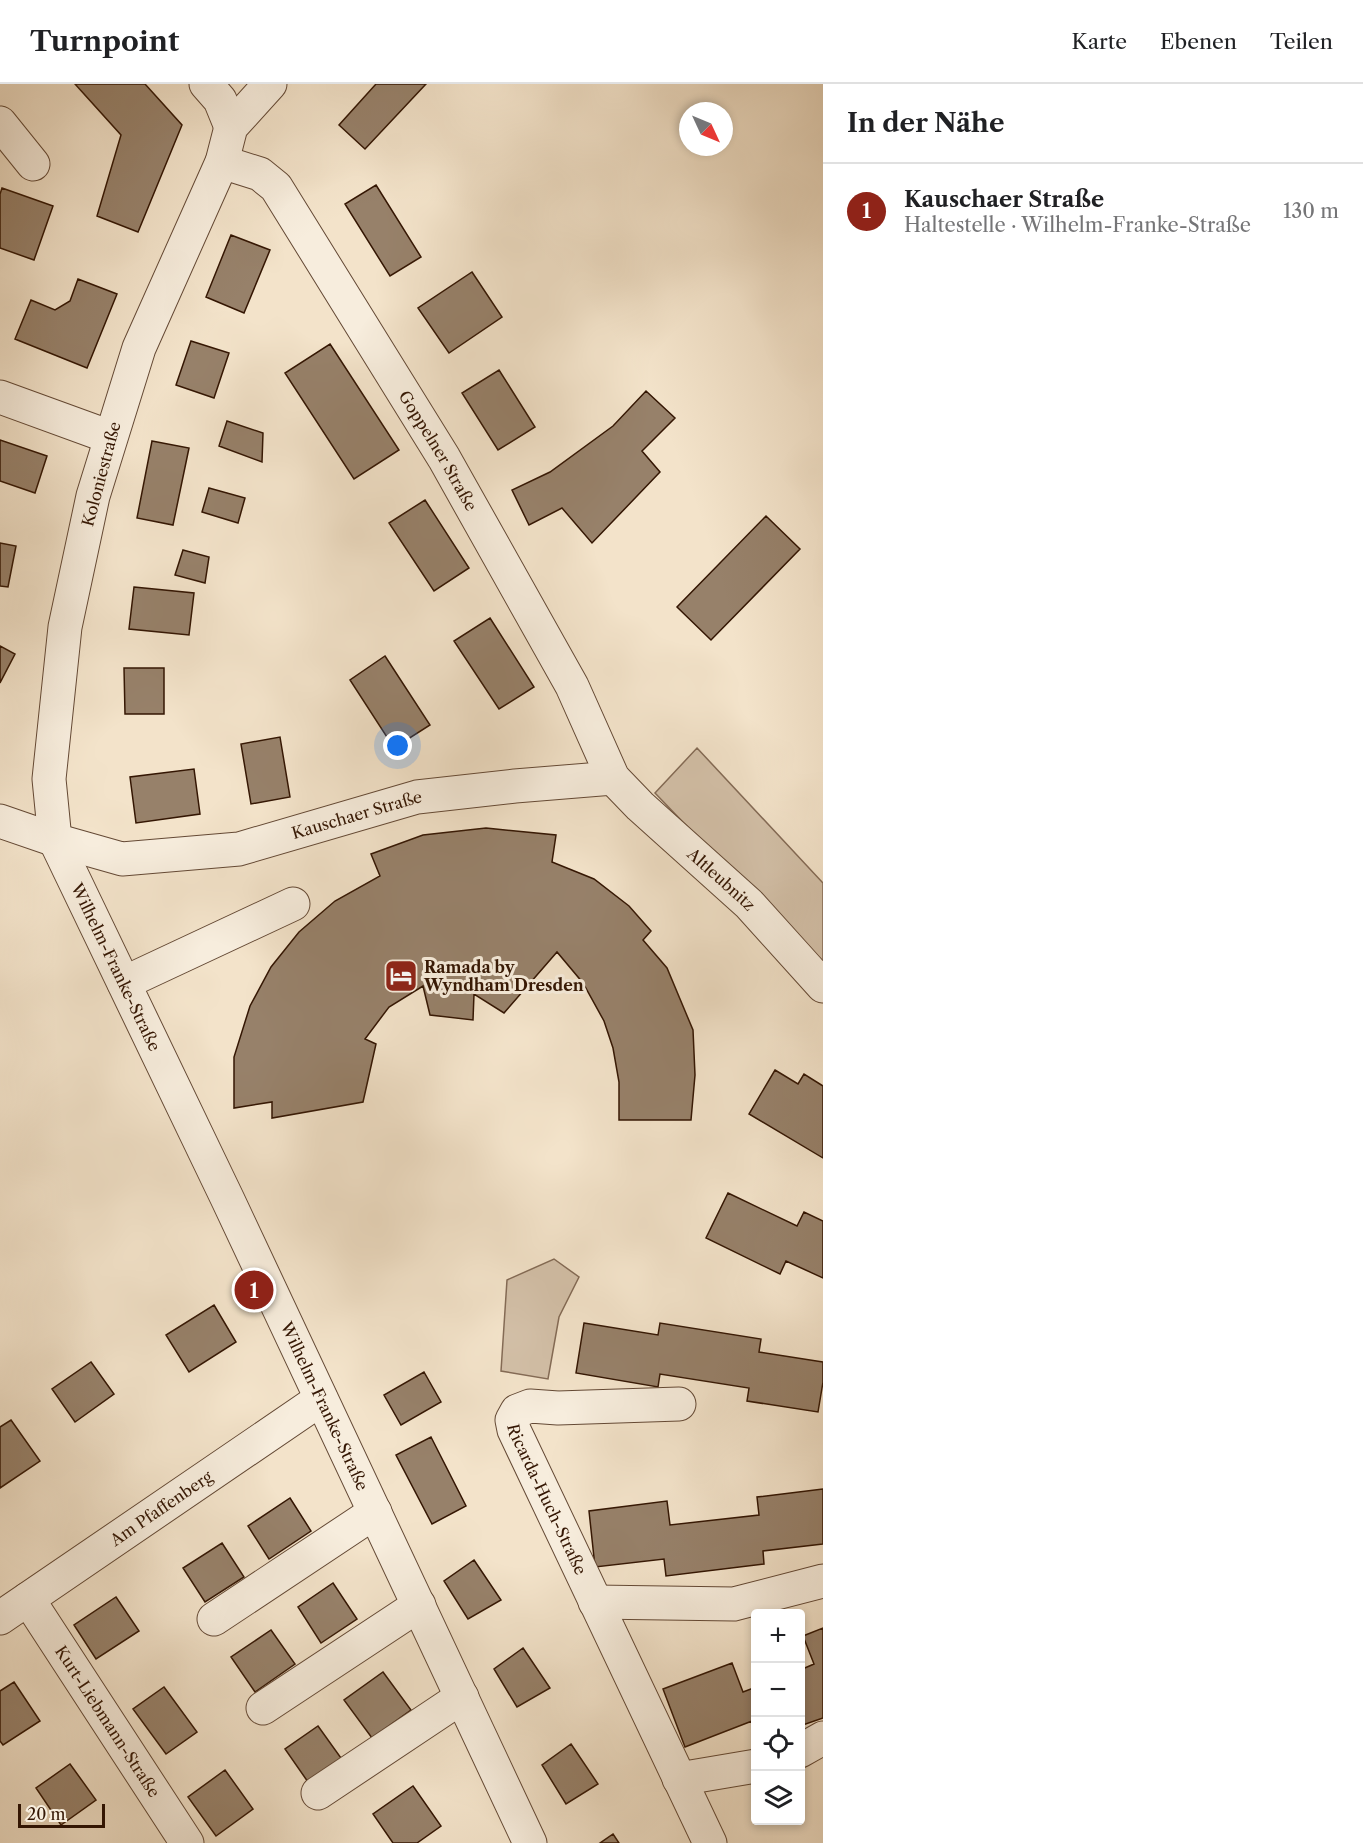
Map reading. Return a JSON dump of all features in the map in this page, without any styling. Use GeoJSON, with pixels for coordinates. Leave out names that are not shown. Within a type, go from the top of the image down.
{"type":"FeatureCollection","features":[{"type":"Feature","properties":{"kind":"street"},"geometry":{"type":"LineString","coordinates":[[206,84],[220,100],[231,127],[270,84]]}},
{"type":"Feature","properties":{"kind":"street"},"geometry":{"type":"LineString","coordinates":[[0,123],[33,164]]}},
{"type":"Feature","properties":{"kind":"street","name":"Koloniestraße"},"geometry":{"type":"LineString","coordinates":[[55,840],[49,779],[65,627],[93,496],[140,348],[222,162],[231,127]]}},
{"type":"Feature","properties":{"kind":"street","name":"Goppelner Straße"},"geometry":{"type":"LineString","coordinates":[[222,162],[260,174],[276,187],[444,458],[572,686],[613,778]]}},
{"type":"Feature","properties":{"kind":"street"},"geometry":{"type":"LineString","coordinates":[[0,397],[110,437]]}},
{"type":"Feature","properties":{"kind":"street","name":"Kauschaer Straße"},"geometry":{"type":"LineString","coordinates":[[0,821],[122,859],[239,849],[417,797],[613,778]]}},
{"type":"Feature","properties":{"kind":"street","name":"Altleubnitz"},"geometry":{"type":"LineString","coordinates":[[613,778],[640,806],[749,904],[823,986]]}},
{"type":"Feature","properties":{"kind":"street","name":"Wilhelm-Franke-Straße"},"geometry":{"type":"LineString","coordinates":[[55,840],[531,1843]]}},
{"type":"Feature","properties":{"kind":"street"},"geometry":{"type":"LineString","coordinates":[[124,983],[293,904]]}},
{"type":"Feature","properties":{"kind":"street","name":"Am Pfaffenberg"},"geometry":{"type":"LineString","coordinates":[[0,1618],[321,1399]]}},
{"type":"Feature","properties":{"kind":"street","name":"Ricarda-Huch-Straße"},"geometry":{"type":"LineString","coordinates":[[679,1404],[558,1408],[530,1406],[517,1411],[512,1420],[514,1430],[710,1843]]}},
{"type":"Feature","properties":{"kind":"street"},"geometry":{"type":"LineString","coordinates":[[214,1619],[375,1512]]}},
{"type":"Feature","properties":{"kind":"street"},"geometry":{"type":"LineString","coordinates":[[595,1602],[734,1604],[823,1581]]}},
{"type":"Feature","properties":{"kind":"street","name":"Kurt-Liebmann-Straße"},"geometry":{"type":"LineString","coordinates":[[28,1599],[187,1843]]}},
{"type":"Feature","properties":{"kind":"street"},"geometry":{"type":"LineString","coordinates":[[263,1708],[419,1605]]}},
{"type":"Feature","properties":{"kind":"street"},"geometry":{"type":"LineString","coordinates":[[318,1793],[462,1697]]}},
{"type":"Feature","properties":{"kind":"street"},"geometry":{"type":"LineString","coordinates":[[805,1749],[823,1738]]}},
{"type":"Feature","properties":{"kind":"street"},"geometry":{"type":"LineString","coordinates":[[679,1779],[751,1767]]}},
{"type":"Feature","properties":{"kind":"shaded area"},"geometry":{"type":"Polygon","coordinates":[[[697,748],[823,883],[823,968],[655,793],[697,748]]]}},
{"type":"Feature","properties":{"kind":"shaded area"},"geometry":{"type":"Polygon","coordinates":[[[554,1259],[579,1277],[559,1317],[548,1379],[501,1371],[507,1280],[554,1259]]]}},
{"type":"Feature","properties":{"kind":"building"},"geometry":{"type":"Polygon","coordinates":[[[75,84],[145,84],[182,125],[138,232],[97,216],[121,135],[75,84]]]}},
{"type":"Feature","properties":{"kind":"building"},"geometry":{"type":"Polygon","coordinates":[[[376,84],[426,84],[365,149],[339,125],[376,84]]]}},
{"type":"Feature","properties":{"kind":"building"},"geometry":{"type":"Polygon","coordinates":[[[376,185],[421,257],[390,276],[345,204],[376,185]]]}},
{"type":"Feature","properties":{"kind":"building"},"geometry":{"type":"Polygon","coordinates":[[[2,188],[53,206],[34,260],[0,248],[2,188]]]}},
{"type":"Feature","properties":{"kind":"building"},"geometry":{"type":"Polygon","coordinates":[[[231,235],[270,250],[244,313],[206,297],[231,235]]]}},
{"type":"Feature","properties":{"kind":"building"},"geometry":{"type":"Polygon","coordinates":[[[472,272],[502,317],[449,353],[418,308],[472,272]]]}},
{"type":"Feature","properties":{"kind":"building"},"geometry":{"type":"Polygon","coordinates":[[[78,279],[117,294],[87,368],[15,339],[31,300],[55,310],[70,301],[78,279]]]}},
{"type":"Feature","properties":{"kind":"building"},"geometry":{"type":"Polygon","coordinates":[[[191,341],[229,353],[214,398],[176,385],[191,341]]]}},
{"type":"Feature","properties":{"kind":"building"},"geometry":{"type":"Polygon","coordinates":[[[330,344],[399,450],[354,479],[285,373],[330,344]]]}},
{"type":"Feature","properties":{"kind":"building"},"geometry":{"type":"Polygon","coordinates":[[[499,370],[535,427],[498,450],[462,393],[499,370]]]}},
{"type":"Feature","properties":{"kind":"building"},"geometry":{"type":"Polygon","coordinates":[[[646,391],[675,418],[642,451],[660,472],[592,543],[562,508],[529,525],[512,490],[550,472],[613,426],[646,391]]]}},
{"type":"Feature","properties":{"kind":"building"},"geometry":{"type":"Polygon","coordinates":[[[227,421],[263,433],[262,462],[219,446],[227,421]]]}},
{"type":"Feature","properties":{"kind":"building"},"geometry":{"type":"Polygon","coordinates":[[[0,440],[47,456],[35,493],[0,481],[0,440]]]}},
{"type":"Feature","properties":{"kind":"building"},"geometry":{"type":"Polygon","coordinates":[[[152,441],[189,448],[173,525],[137,518],[152,441]]]}},
{"type":"Feature","properties":{"kind":"building"},"geometry":{"type":"Polygon","coordinates":[[[209,488],[245,498],[238,523],[202,512],[209,488]]]}},
{"type":"Feature","properties":{"kind":"building"},"geometry":{"type":"Polygon","coordinates":[[[425,500],[469,568],[434,591],[389,523],[425,500]]]}},
{"type":"Feature","properties":{"kind":"building"},"geometry":{"type":"Polygon","coordinates":[[[766,516],[800,549],[711,640],[677,607],[766,516]]]}},
{"type":"Feature","properties":{"kind":"building"},"geometry":{"type":"Polygon","coordinates":[[[0,543],[16,546],[8,587],[0,586],[0,543]]]}},
{"type":"Feature","properties":{"kind":"building"},"geometry":{"type":"Polygon","coordinates":[[[183,550],[209,557],[205,583],[175,575],[183,550]]]}},
{"type":"Feature","properties":{"kind":"building"},"geometry":{"type":"Polygon","coordinates":[[[134,587],[194,593],[189,635],[129,629],[134,587]]]}},
{"type":"Feature","properties":{"kind":"building"},"geometry":{"type":"Polygon","coordinates":[[[490,618],[534,687],[499,709],[454,641],[490,618]]]}},
{"type":"Feature","properties":{"kind":"building"},"geometry":{"type":"Polygon","coordinates":[[[0,646],[15,654],[0,683],[0,646]]]}},
{"type":"Feature","properties":{"kind":"building"},"geometry":{"type":"Polygon","coordinates":[[[385,656],[430,725],[394,748],[350,680],[385,656]]]}},
{"type":"Feature","properties":{"kind":"building"},"geometry":{"type":"Polygon","coordinates":[[[124,668],[164,668],[164,714],[125,714],[124,668]]]}},
{"type":"Feature","properties":{"kind":"building"},"geometry":{"type":"Polygon","coordinates":[[[280,737],[290,797],[251,804],[241,744],[280,737]]]}},
{"type":"Feature","properties":{"kind":"building"},"geometry":{"type":"Polygon","coordinates":[[[194,769],[200,814],[136,823],[130,777],[194,769]]]}},
{"type":"Feature","properties":{"kind":"building","name":"Ramada by Wyndham Dresden"},"geometry":{"type":"Polygon","coordinates":[[[486,828],[556,835],[552,862],[594,879],[629,906],[651,931],[643,940],[667,968],[693,1030],[695,1075],[691,1120],[619,1120],[619,1082],[613,1048],[604,1021],[583,983],[557,952],[504,1013],[474,994],[473,1020],[430,1015],[423,986],[389,1007],[365,1039],[376,1044],[363,1102],[272,1118],[272,1102],[234,1108],[234,1057],[250,1006],[271,967],[299,932],[335,901],[380,876],[371,854],[423,835],[486,828]]]}},
{"type":"Feature","properties":{"kind":"building"},"geometry":{"type":"Polygon","coordinates":[[[775,1070],[798,1084],[804,1074],[823,1086],[823,1158],[749,1114],[775,1070]]]}},
{"type":"Feature","properties":{"kind":"building"},"geometry":{"type":"Polygon","coordinates":[[[728,1193],[797,1226],[804,1212],[823,1221],[823,1278],[786,1261],[780,1274],[706,1238],[728,1193]]]}},
{"type":"Feature","properties":{"kind":"building"},"geometry":{"type":"Polygon","coordinates":[[[214,1305],[236,1342],[189,1372],[166,1335],[214,1305]]]}},
{"type":"Feature","properties":{"kind":"building"},"geometry":{"type":"Polygon","coordinates":[[[584,1323],[658,1335],[660,1323],[761,1339],[759,1352],[823,1362],[823,1382],[818,1412],[747,1401],[749,1388],[660,1374],[658,1387],[576,1373],[584,1323]]]}},
{"type":"Feature","properties":{"kind":"building"},"geometry":{"type":"Polygon","coordinates":[[[91,1362],[114,1394],[75,1422],[52,1389],[91,1362]]]}},
{"type":"Feature","properties":{"kind":"building"},"geometry":{"type":"Polygon","coordinates":[[[424,1372],[441,1402],[401,1425],[384,1395],[424,1372]]]}},
{"type":"Feature","properties":{"kind":"building"},"geometry":{"type":"Polygon","coordinates":[[[11,1420],[40,1461],[0,1488],[0,1427],[11,1420]]]}},
{"type":"Feature","properties":{"kind":"building"},"geometry":{"type":"Polygon","coordinates":[[[431,1437],[466,1506],[432,1524],[396,1455],[431,1437]]]}},
{"type":"Feature","properties":{"kind":"building"},"geometry":{"type":"Polygon","coordinates":[[[823,1489],[823,1544],[763,1551],[764,1564],[666,1576],[664,1559],[595,1567],[589,1511],[667,1501],[670,1525],[759,1515],[757,1497],[823,1489]]]}},
{"type":"Feature","properties":{"kind":"building"},"geometry":{"type":"Polygon","coordinates":[[[290,1498],[311,1531],[269,1559],[248,1526],[290,1498]]]}},
{"type":"Feature","properties":{"kind":"building"},"geometry":{"type":"Polygon","coordinates":[[[222,1543],[244,1577],[205,1602],[183,1568],[222,1543]]]}},
{"type":"Feature","properties":{"kind":"building"},"geometry":{"type":"Polygon","coordinates":[[[474,1560],[501,1600],[468,1619],[444,1581],[474,1560]]]}},
{"type":"Feature","properties":{"kind":"building"},"geometry":{"type":"Polygon","coordinates":[[[333,1583],[357,1619],[321,1643],[298,1607],[333,1583]]]}},
{"type":"Feature","properties":{"kind":"building"},"geometry":{"type":"Polygon","coordinates":[[[116,1597],[139,1631],[96,1659],[74,1625],[116,1597]]]}},
{"type":"Feature","properties":{"kind":"building"},"geometry":{"type":"Polygon","coordinates":[[[823,1628],[823,1718],[805,1724],[805,1668],[814,1664],[805,1635],[823,1628]]]}},
{"type":"Feature","properties":{"kind":"building"},"geometry":{"type":"Polygon","coordinates":[[[271,1630],[295,1664],[255,1692],[231,1657],[271,1630]]]}},
{"type":"Feature","properties":{"kind":"building"},"geometry":{"type":"Polygon","coordinates":[[[523,1648],[550,1688],[517,1707],[494,1669],[523,1648]]]}},
{"type":"Feature","properties":{"kind":"building"},"geometry":{"type":"Polygon","coordinates":[[[732,1663],[743,1692],[751,1689],[751,1721],[685,1747],[663,1689],[732,1663]]]}},
{"type":"Feature","properties":{"kind":"building"},"geometry":{"type":"Polygon","coordinates":[[[383,1672],[411,1710],[372,1738],[344,1700],[383,1672]]]}},
{"type":"Feature","properties":{"kind":"building"},"geometry":{"type":"Polygon","coordinates":[[[14,1682],[40,1721],[3,1745],[0,1741],[0,1691],[14,1682]]]}},
{"type":"Feature","properties":{"kind":"building"},"geometry":{"type":"Polygon","coordinates":[[[164,1687],[197,1732],[166,1754],[133,1709],[164,1687]]]}},
{"type":"Feature","properties":{"kind":"building"},"geometry":{"type":"Polygon","coordinates":[[[318,1726],[341,1758],[308,1782],[285,1749],[318,1726]]]}},
{"type":"Feature","properties":{"kind":"building"},"geometry":{"type":"Polygon","coordinates":[[[571,1744],[598,1784],[566,1804],[542,1765],[571,1744]]]}},
{"type":"Feature","properties":{"kind":"building"},"geometry":{"type":"Polygon","coordinates":[[[70,1764],[96,1800],[61,1825],[36,1788],[70,1764]]]}},
{"type":"Feature","properties":{"kind":"building"},"geometry":{"type":"Polygon","coordinates":[[[225,1770],[253,1809],[216,1836],[188,1797],[225,1770]]]}},
{"type":"Feature","properties":{"kind":"building"},"geometry":{"type":"Polygon","coordinates":[[[413,1786],[441,1826],[417,1843],[393,1843],[373,1814],[413,1786]]]}},
{"type":"Feature","properties":{"kind":"building"},"geometry":{"type":"Polygon","coordinates":[[[613,1834],[619,1843],[600,1843],[613,1834]]]}},
{"type":"Feature","properties":{"kind":"place","name":"Ramada by Wyndham Dresden"},"geometry":{"type":"Point","coordinates":[401,976]}},
{"type":"Feature","properties":{"kind":"place","name":"Kauschaer Straße"},"geometry":{"type":"Point","coordinates":[254,1290]}}]}
